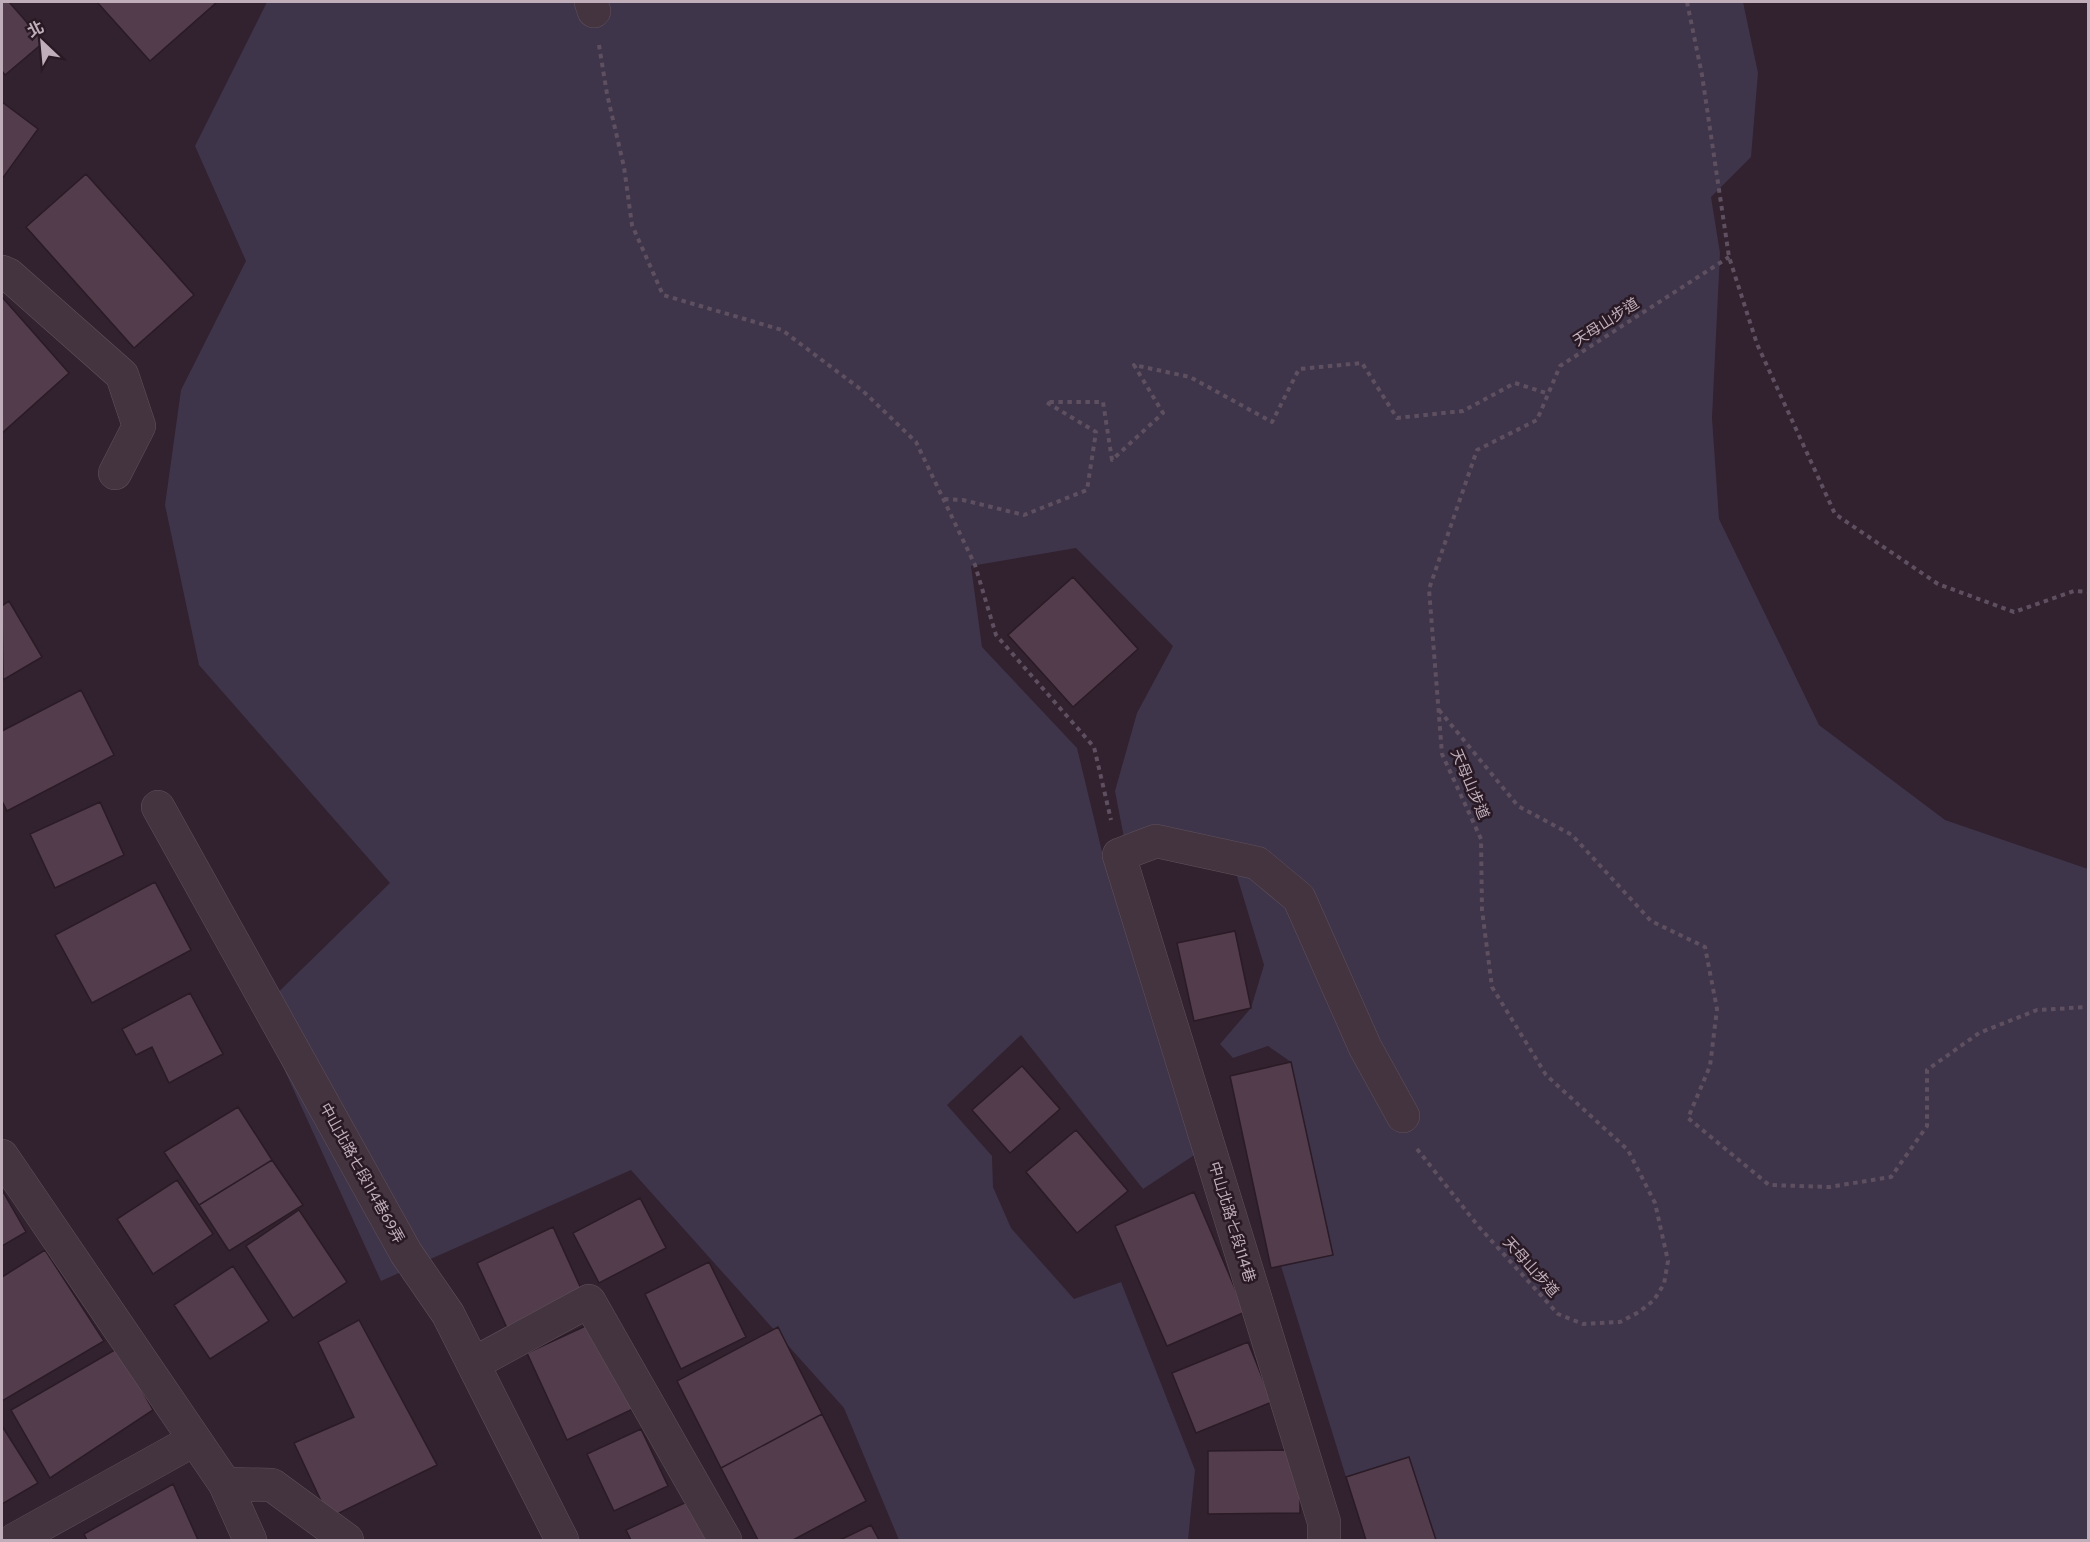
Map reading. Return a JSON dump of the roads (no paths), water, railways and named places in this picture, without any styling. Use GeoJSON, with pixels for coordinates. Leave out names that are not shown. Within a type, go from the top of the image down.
{"type":"FeatureCollection","features":[{"type":"Feature","properties":{"kind":"street"},"geometry":{"type":"LineString","coordinates":[[2,272],[9,275],[122,375],[139,426],[115,473]]}},
{"type":"Feature","properties":{"kind":"street","name":"中山北路七段114巷69弄"},"geometry":{"type":"LineString","coordinates":[[158,807],[406,1252],[448,1314],[562,1540]]}},
{"type":"Feature","properties":{"kind":"street","name":"中山北路七段114巷"},"geometry":{"type":"LineString","coordinates":[[1324,1540],[1324,1522],[1119,855],[1156,841],[1257,863],[1299,898],[1365,1047],[1403,1116]]}},
{"type":"Feature","properties":{"kind":"street"},"geometry":{"type":"LineString","coordinates":[[2,1156],[225,1484],[250,1540]]}},
{"type":"Feature","properties":{"kind":"street"},"geometry":{"type":"LineString","coordinates":[[473,1364],[589,1301],[725,1540]]}},
{"type":"Feature","properties":{"kind":"street"},"geometry":{"type":"LineString","coordinates":[[14,1540],[194,1440]]}},
{"type":"Feature","properties":{"kind":"street"},"geometry":{"type":"LineString","coordinates":[[225,1484],[272,1485],[347,1540]]}}]}
